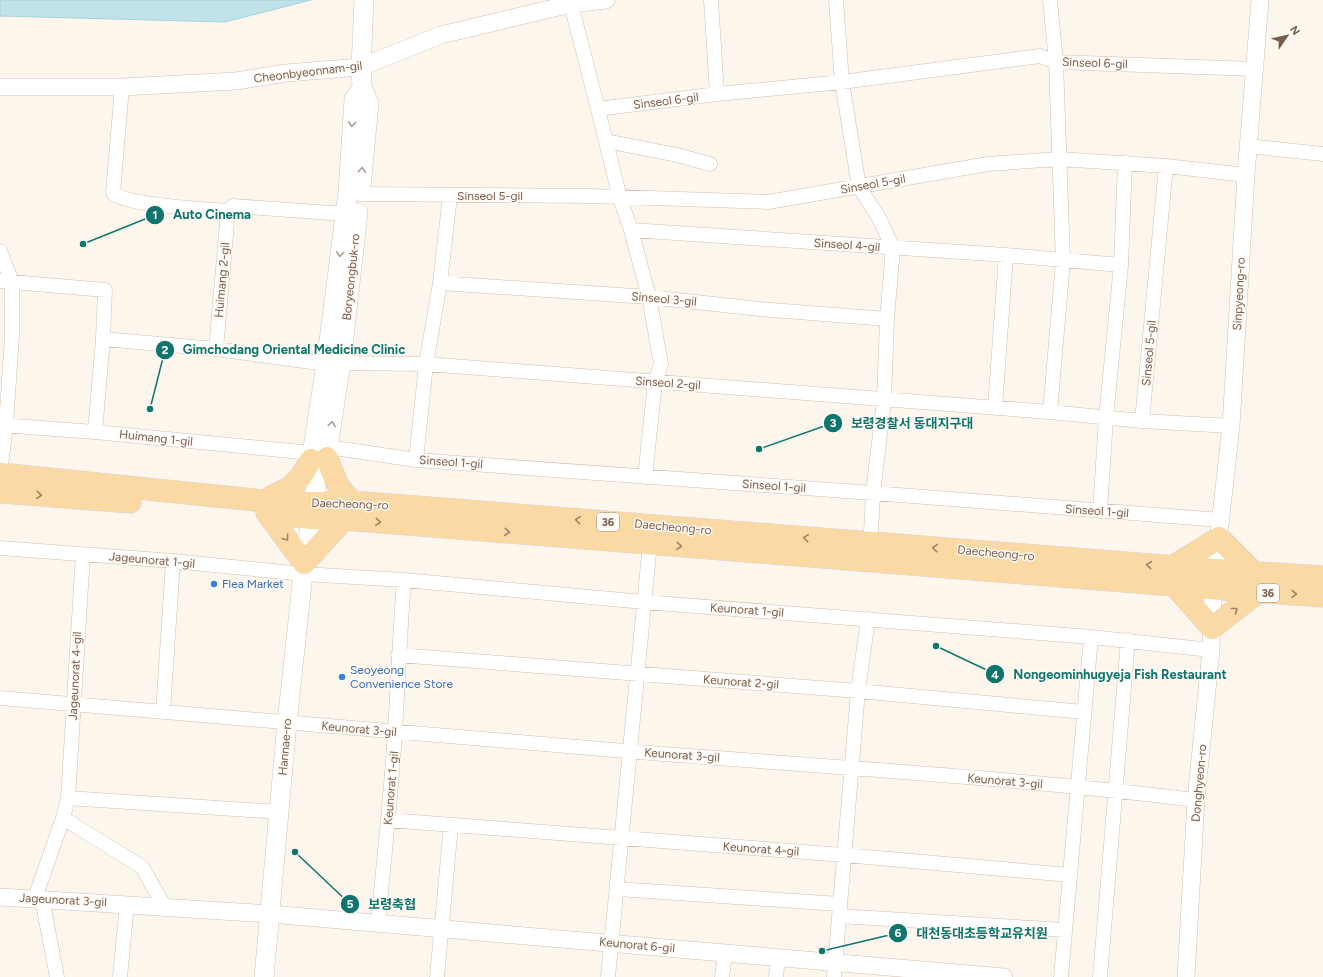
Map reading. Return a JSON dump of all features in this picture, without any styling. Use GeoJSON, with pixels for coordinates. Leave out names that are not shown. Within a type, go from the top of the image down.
{"type":"FeatureCollection","features":[{"type":"Feature","properties":{"kind":"main road","name":"Boryeongbuk-ro"},"geometry":{"type":"LineString","coordinates":[[314,503],[326,474],[320,454],[360,194],[369,103],[362,88],[361,60],[364,0]]}},
{"type":"Feature","properties":{"kind":"main road","name":"Boryeongbuk-ro"},"geometry":{"type":"LineString","coordinates":[[334,363],[354,99],[362,88]]}},
{"type":"Feature","properties":{"kind":"main road"},"geometry":{"type":"LineString","coordinates":[[320,454],[337,485],[344,494],[349,511],[304,569],[266,507],[300,478],[320,454]]}},
{"type":"Feature","properties":{"kind":"main road","name":"Daecheong-ro"},"geometry":{"type":"LineString","coordinates":[[0,474],[266,507]]}},
{"type":"Feature","properties":{"kind":"main road","name":"Daecheong-ro"},"geometry":{"type":"LineString","coordinates":[[0,492],[266,507],[314,503],[349,511],[650,544],[870,552]]}},
{"type":"Feature","properties":{"kind":"main road","name":"Hannae-ro"},"geometry":{"type":"LineString","coordinates":[[264,977],[287,723],[304,569],[314,503]]}},
{"type":"Feature","properties":{"kind":"main road","name":"Daecheong-ro"},"geometry":{"type":"LineString","coordinates":[[349,511],[1256,582],[1323,596]]}},
{"type":"Feature","properties":{"kind":"main road"},"geometry":{"type":"LineString","coordinates":[[1220,529],[1256,582],[1212,628],[1173,576],[1220,529]]}},
{"type":"Feature","properties":{"kind":"main road","name":"Daecheong-ro"},"geometry":{"type":"LineString","coordinates":[[1256,582],[1323,577]]}},
{"type":"Feature","properties":{"kind":"street","name":"Cheonbyeonnam-gil"},"geometry":{"type":"LineString","coordinates":[[0,87],[122,87],[236,81],[361,60],[441,35],[571,4],[606,0]]}},
{"type":"Feature","properties":{"kind":"street"},"geometry":{"type":"LineString","coordinates":[[711,0],[717,94]]}},
{"type":"Feature","properties":{"kind":"street"},"geometry":{"type":"LineString","coordinates":[[836,0],[842,82],[859,187],[879,218],[893,248],[887,319],[884,400],[873,493],[870,552]]}},
{"type":"Feature","properties":{"kind":"street"},"geometry":{"type":"LineString","coordinates":[[1050,0],[1056,62],[1063,261],[1050,412]]}},
{"type":"Feature","properties":{"kind":"street","name":"Sinpyeong-ro"},"geometry":{"type":"LineString","coordinates":[[1214,579],[1231,426],[1246,175],[1260,0]]}},
{"type":"Feature","properties":{"kind":"street"},"geometry":{"type":"LineString","coordinates":[[571,4],[620,198],[631,230],[649,297],[661,364],[655,382],[645,477]]}},
{"type":"Feature","properties":{"kind":"street","name":"Sinseol 6-gil"},"geometry":{"type":"LineString","coordinates":[[598,109],[717,94],[842,82],[1040,56],[1056,62],[1255,69]]}},
{"type":"Feature","properties":{"kind":"street"},"geometry":{"type":"LineString","coordinates":[[122,87],[113,193],[117,197],[139,203],[228,211],[233,206],[345,214]]}},
{"type":"Feature","properties":{"kind":"street"},"geometry":{"type":"LineString","coordinates":[[606,141],[677,155],[710,164]]}},
{"type":"Feature","properties":{"kind":"street"},"geometry":{"type":"LineString","coordinates":[[1248,146],[1323,154]]}},
{"type":"Feature","properties":{"kind":"street","name":"Sinseol 5-gil"},"geometry":{"type":"LineString","coordinates":[[360,194],[707,199],[768,202],[988,164],[1059,159],[1125,162],[1246,175]]}},
{"type":"Feature","properties":{"kind":"street"},"geometry":{"type":"LineString","coordinates":[[1100,511],[1106,418],[1122,266],[1125,162]]}},
{"type":"Feature","properties":{"kind":"street","name":"Sinseol 5-gil"},"geometry":{"type":"LineString","coordinates":[[1142,421],[1166,166]]}},
{"type":"Feature","properties":{"kind":"street"},"geometry":{"type":"LineString","coordinates":[[416,460],[426,364],[440,283],[450,196]]}},
{"type":"Feature","properties":{"kind":"street","name":"Huimang 2-gil"},"geometry":{"type":"LineString","coordinates":[[216,349],[228,211]]}},
{"type":"Feature","properties":{"kind":"street","name":"Sinseol 4-gil"},"geometry":{"type":"LineString","coordinates":[[631,230],[1006,255],[1122,266]]}},
{"type":"Feature","properties":{"kind":"street","name":"Daecheong-ro"},"geometry":{"type":"LineString","coordinates":[[0,252],[6,281],[12,334],[0,474]]}},
{"type":"Feature","properties":{"kind":"street"},"geometry":{"type":"LineString","coordinates":[[995,408],[1006,255]]}},
{"type":"Feature","properties":{"kind":"street"},"geometry":{"type":"LineString","coordinates":[[6,281],[105,290],[103,339],[95,432]]}},
{"type":"Feature","properties":{"kind":"street","name":"Sinseol 3-gil"},"geometry":{"type":"LineString","coordinates":[[440,283],[649,297],[760,309],[887,319]]}},
{"type":"Feature","properties":{"kind":"street"},"geometry":{"type":"LineString","coordinates":[[103,339],[216,349],[334,363]]}},
{"type":"Feature","properties":{"kind":"street","name":"Sinseol 2-gil"},"geometry":{"type":"LineString","coordinates":[[334,363],[426,364],[1050,412],[1142,421],[1231,426]]}},
{"type":"Feature","properties":{"kind":"street","name":"Huimang 1-gil"},"geometry":{"type":"LineString","coordinates":[[3,425],[95,432],[320,454]]}},
{"type":"Feature","properties":{"kind":"street","name":"Sinseol 1-gil"},"geometry":{"type":"LineString","coordinates":[[320,454],[873,493],[1100,511],[1220,529]]}},
{"type":"Feature","properties":{"kind":"street"},"geometry":{"type":"LineString","coordinates":[[608,977],[650,544]]}},
{"type":"Feature","properties":{"kind":"street","name":"Jageunorat 1-gil"},"geometry":{"type":"LineString","coordinates":[[0,548],[304,569]]}},
{"type":"Feature","properties":{"kind":"street","name":"Jageunorat 4-gil"},"geometry":{"type":"LineString","coordinates":[[39,898],[68,798],[83,554]]}},
{"type":"Feature","properties":{"kind":"street"},"geometry":{"type":"LineString","coordinates":[[163,712],[173,561]]}},
{"type":"Feature","properties":{"kind":"street","name":"Keunorat 1-gil"},"geometry":{"type":"LineString","coordinates":[[304,569],[404,580],[644,602],[1128,640],[1211,650]]}},
{"type":"Feature","properties":{"kind":"street","name":"Donghyeon-ro"},"geometry":{"type":"LineString","coordinates":[[1186,977],[1196,800],[1211,650],[1214,579]]}},
{"type":"Feature","properties":{"kind":"street","name":"Keunorat 1-gil"},"geometry":{"type":"LineString","coordinates":[[378,923],[395,732],[398,655],[404,580]]}},
{"type":"Feature","properties":{"kind":"street"},"geometry":{"type":"LineString","coordinates":[[835,970],[858,691],[868,619]]}},
{"type":"Feature","properties":{"kind":"street"},"geometry":{"type":"LineString","coordinates":[[1061,977],[1091,637]]}},
{"type":"Feature","properties":{"kind":"street"},"geometry":{"type":"LineString","coordinates":[[1100,977],[1128,640]]}},
{"type":"Feature","properties":{"kind":"street","name":"Keunorat 2-gil"},"geometry":{"type":"LineString","coordinates":[[398,655],[858,691],[1084,712]]}},
{"type":"Feature","properties":{"kind":"street","name":"Keunorat 3-gil"},"geometry":{"type":"LineString","coordinates":[[0,698],[395,732],[851,767],[1116,790],[1196,800]]}},
{"type":"Feature","properties":{"kind":"street"},"geometry":{"type":"LineString","coordinates":[[68,798],[279,812]]}},
{"type":"Feature","properties":{"kind":"street"},"geometry":{"type":"LineString","coordinates":[[63,818],[142,868],[164,906]]}},
{"type":"Feature","properties":{"kind":"street","name":"Keunorat 4-gil"},"geometry":{"type":"LineString","coordinates":[[388,820],[844,855],[1070,875]]}},
{"type":"Feature","properties":{"kind":"street"},"geometry":{"type":"LineString","coordinates":[[437,977],[451,825]]}},
{"type":"Feature","properties":{"kind":"street"},"geometry":{"type":"LineString","coordinates":[[617,889],[1065,930]]}},
{"type":"Feature","properties":{"kind":"street","name":"Jageunorat 3-gil"},"geometry":{"type":"LineString","coordinates":[[0,897],[39,898],[270,914]]}},
{"type":"Feature","properties":{"kind":"street"},"geometry":{"type":"LineString","coordinates":[[39,898],[57,977]]}},
{"type":"Feature","properties":{"kind":"street"},"geometry":{"type":"LineString","coordinates":[[120,977],[127,904]]}},
{"type":"Feature","properties":{"kind":"street","name":"Keunorat 6-gil"},"geometry":{"type":"LineString","coordinates":[[270,914],[778,958],[835,970],[993,977]]}},
{"type":"Feature","properties":{"kind":"street"},"geometry":{"type":"LineString","coordinates":[[722,977],[725,953]]}},
{"type":"Feature","properties":{"kind":"street"},"geometry":{"type":"LineString","coordinates":[[776,977],[778,958]]}},
{"type":"Feature","properties":{"kind":"water"},"geometry":{"type":"Polygon","coordinates":[[[0,0],[311,0],[225,22],[0,16],[0,0]]]}},
{"type":"Feature","properties":{"kind":"place","name":"Auto Cinema"},"geometry":{"type":"Point","coordinates":[83,244]}},
{"type":"Feature","properties":{"kind":"place","name":"Gimchodang Oriental Medicine Clinic"},"geometry":{"type":"Point","coordinates":[150,409]}},
{"type":"Feature","properties":{"kind":"place","name":"보령경찰서 동대지구대"},"geometry":{"type":"Point","coordinates":[759,449]}},
{"type":"Feature","properties":{"kind":"place","name":"Flea Market"},"geometry":{"type":"Point","coordinates":[214,584]}},
{"type":"Feature","properties":{"kind":"place","name":"Nongeominhugyeja Fish Restaurant"},"geometry":{"type":"Point","coordinates":[936,646]}},
{"type":"Feature","properties":{"kind":"place","name":"Seoyeong Convenience Store"},"geometry":{"type":"Point","coordinates":[342,677]}},
{"type":"Feature","properties":{"kind":"place","name":"보령축협"},"geometry":{"type":"Point","coordinates":[295,852]}},
{"type":"Feature","properties":{"kind":"place","name":"대천동대초등학교유치원"},"geometry":{"type":"Point","coordinates":[822,951]}}]}
